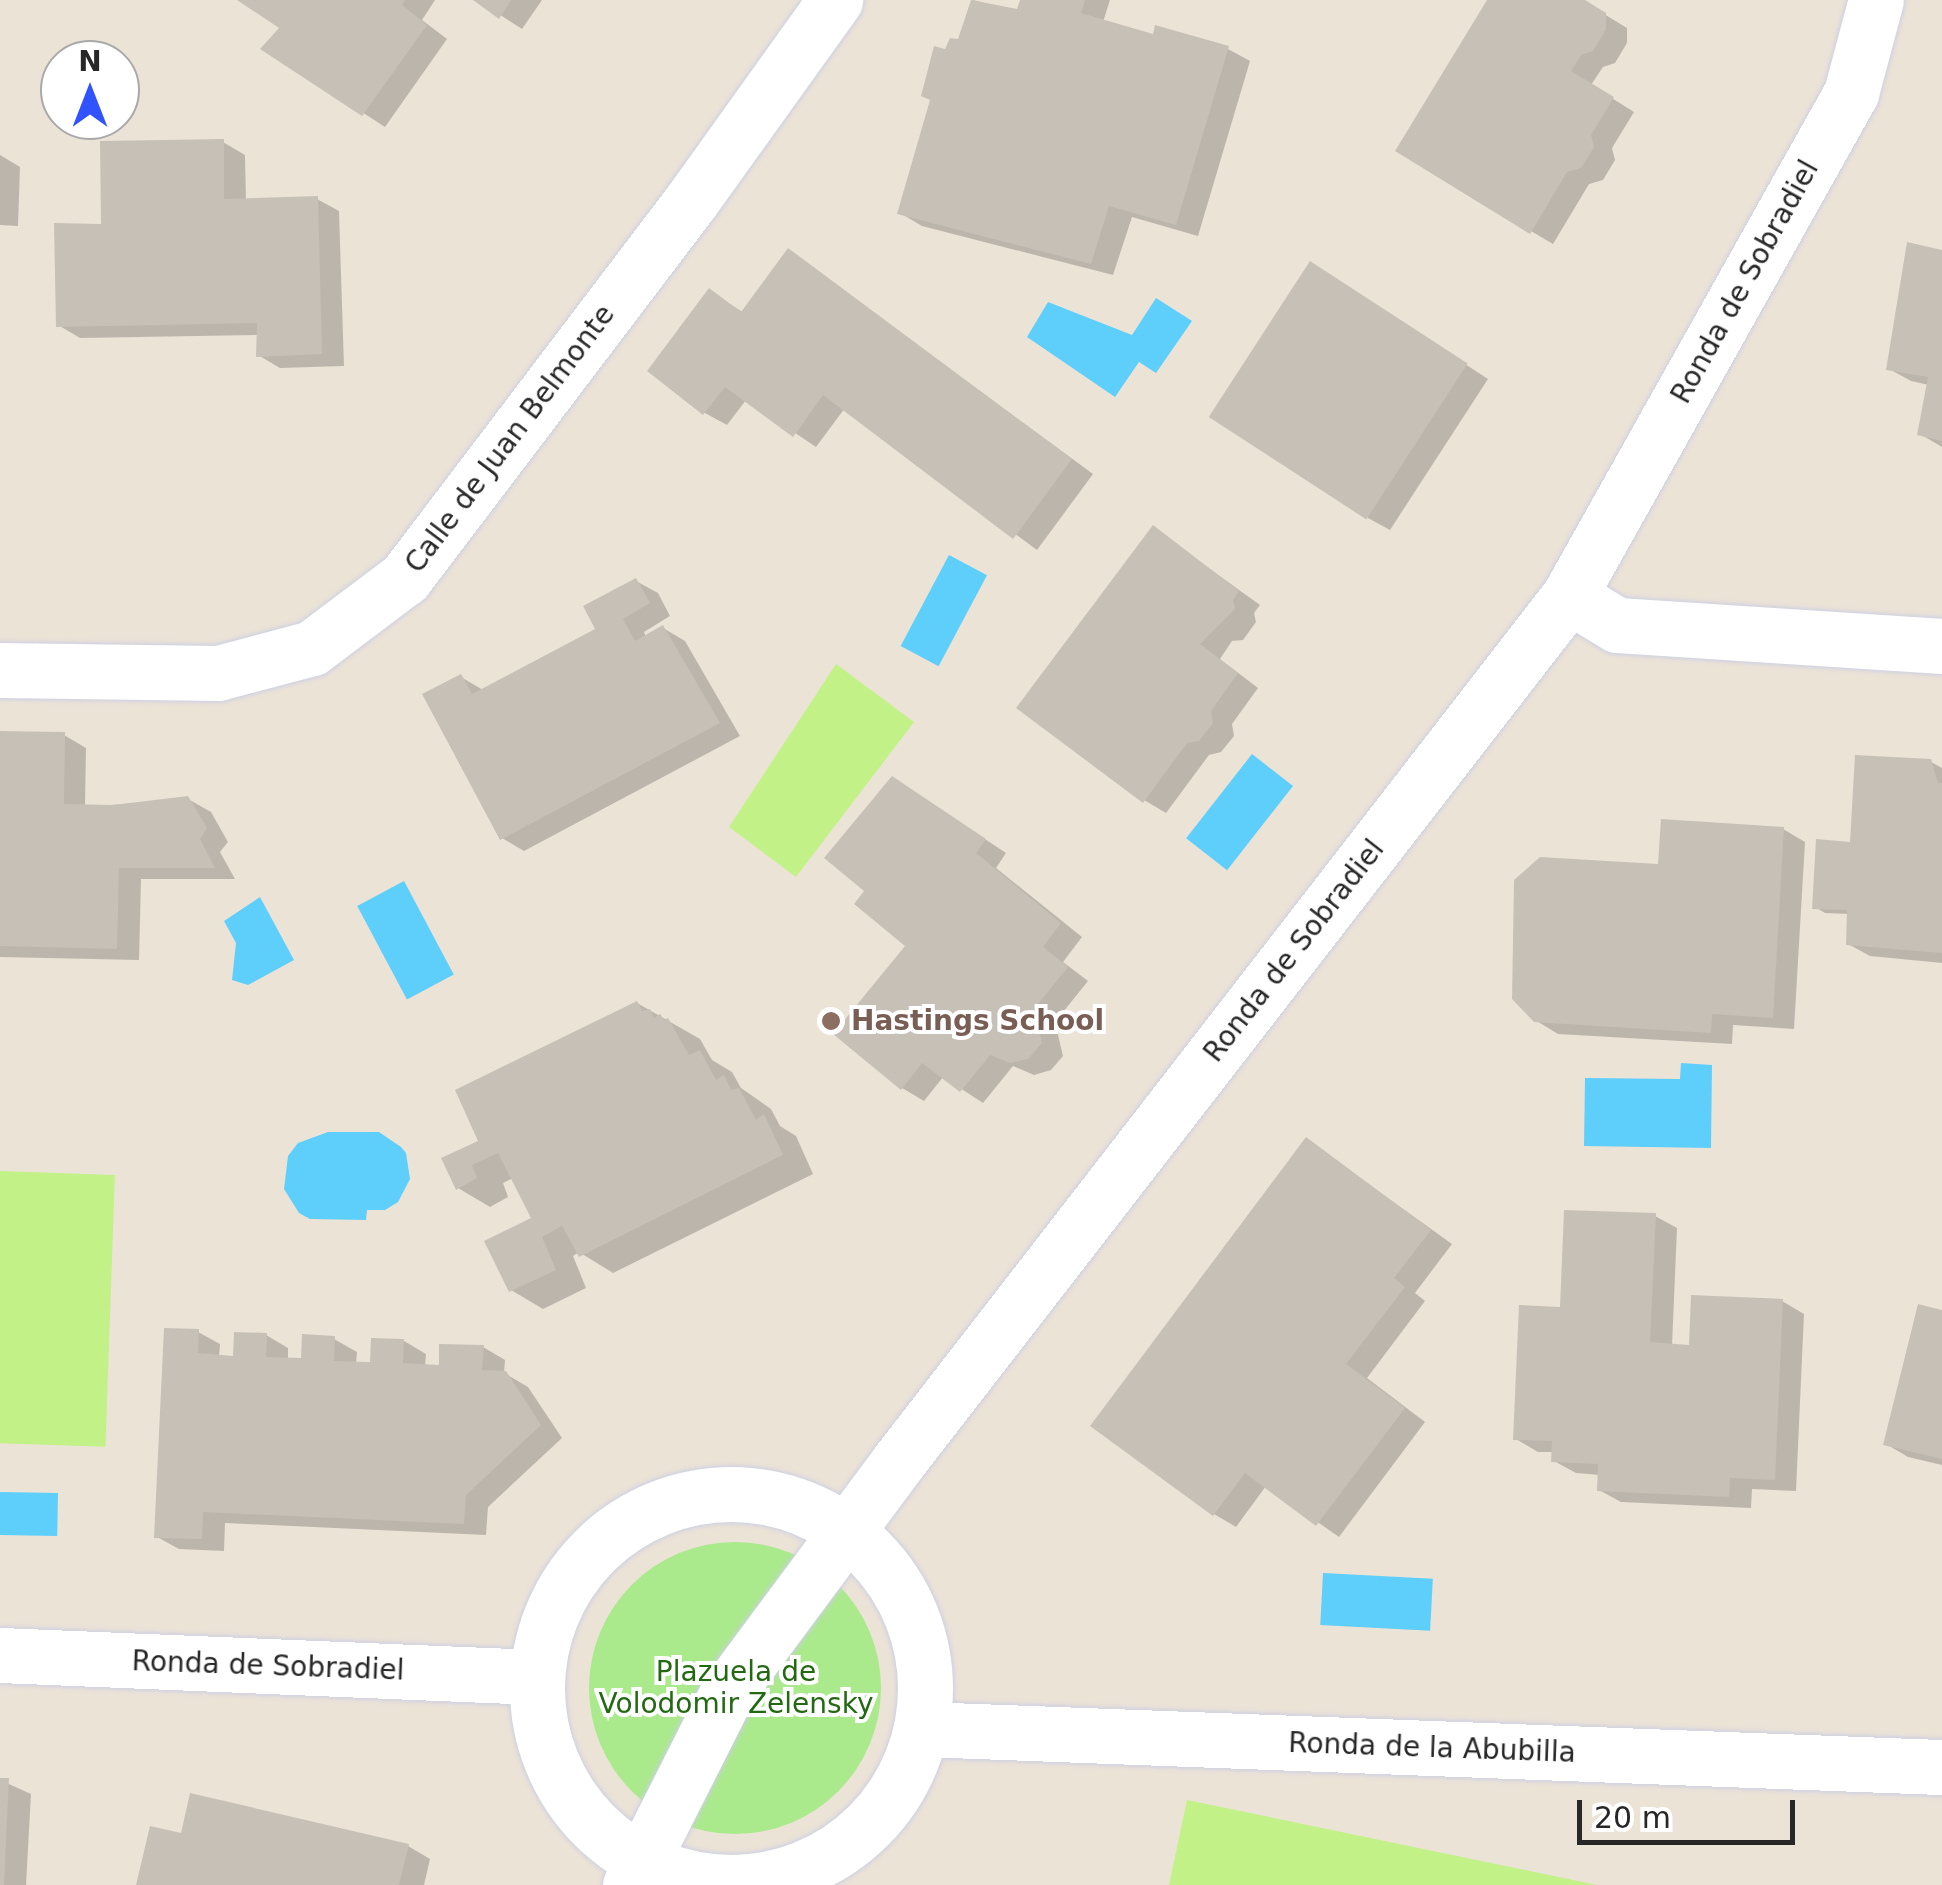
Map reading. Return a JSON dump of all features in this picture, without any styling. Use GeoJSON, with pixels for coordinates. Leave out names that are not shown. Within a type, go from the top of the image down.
{"type":"FeatureCollection","features":[{"type":"Feature","properties":{"kind":"street","name":"Calle de Juan Belmonte"},"geometry":{"type":"LineString","coordinates":[[0,670],[218,673],[312,648],[405,578],[692,200],[835,0]]}},
{"type":"Feature","properties":{"kind":"street","name":"Ronda de Sobradiel"},"geometry":{"type":"LineString","coordinates":[[634,1873],[728,1692],[847,1530],[1569,596],[1851,94],[1876,0]]}},
{"type":"Feature","properties":{"kind":"street"},"geometry":{"type":"LineString","coordinates":[[1569,596],[1617,625],[1942,646]]}},
{"type":"Feature","properties":{"kind":"street"},"geometry":{"type":"LineString","coordinates":[[735,1492],[794,1503],[847,1530],[888,1570],[915,1619],[927,1673],[923,1729],[902,1786],[864,1832],[814,1866],[756,1882],[634,1873],[560,1783],[540,1732],[536,1677],[548,1619],[578,1567],[621,1526],[676,1501],[735,1492]]}},
{"type":"Feature","properties":{"kind":"street","name":"Ronda de Sobradiel"},"geometry":{"type":"LineString","coordinates":[[0,1655],[536,1677]]}},
{"type":"Feature","properties":{"kind":"street","name":"Ronda de la Abubilla"},"geometry":{"type":"LineString","coordinates":[[923,1729],[1942,1767]]}},
{"type":"Feature","properties":{"kind":"green space"},"geometry":{"type":"Polygon","coordinates":[[[836,664],[914,722],[796,877],[729,827],[836,664]]]}},
{"type":"Feature","properties":{"kind":"green space"},"geometry":{"type":"Polygon","coordinates":[[[0,1171],[115,1175],[105,1447],[0,1443],[0,1171]]]}},
{"type":"Feature","properties":{"kind":"green space","name":"Plazuela de Volodomir Zelensky"},"geometry":{"type":"Polygon","coordinates":[[[735,1542],[791,1553],[838,1585],[870,1632],[881,1688],[870,1744],[838,1791],[791,1823],[735,1834],[679,1823],[632,1791],[600,1744],[589,1688],[600,1632],[632,1585],[679,1553],[735,1542]]]}},
{"type":"Feature","properties":{"kind":"green space"},"geometry":{"type":"Polygon","coordinates":[[[1187,1800],[1597,1885],[1169,1885],[1187,1800]]]}},
{"type":"Feature","properties":{"kind":"water"},"geometry":{"type":"Polygon","coordinates":[[[1156,298],[1192,321],[1156,373],[1139,362],[1115,397],[1027,337],[1048,302],[1132,335],[1156,298]]]}},
{"type":"Feature","properties":{"kind":"water"},"geometry":{"type":"Polygon","coordinates":[[[949,555],[987,575],[939,666],[901,646],[949,555]]]}},
{"type":"Feature","properties":{"kind":"water"},"geometry":{"type":"Polygon","coordinates":[[[1252,754],[1293,786],[1227,870],[1186,838],[1252,754]]]}},
{"type":"Feature","properties":{"kind":"water"},"geometry":{"type":"Polygon","coordinates":[[[404,881],[454,975],[407,999],[357,906],[404,881]]]}},
{"type":"Feature","properties":{"kind":"water"},"geometry":{"type":"Polygon","coordinates":[[[260,897],[294,960],[248,985],[232,980],[236,943],[224,921],[260,897]]]}},
{"type":"Feature","properties":{"kind":"water"},"geometry":{"type":"Polygon","coordinates":[[[1681,1063],[1712,1065],[1711,1148],[1584,1146],[1585,1078],[1680,1079],[1681,1063]]]}},
{"type":"Feature","properties":{"kind":"water"},"geometry":{"type":"Polygon","coordinates":[[[328,1132],[379,1132],[401,1147],[406,1153],[410,1179],[398,1202],[385,1210],[367,1210],[366,1220],[310,1219],[299,1213],[284,1189],[288,1156],[298,1143],[328,1132]]]}},
{"type":"Feature","properties":{"kind":"water"},"geometry":{"type":"Polygon","coordinates":[[[0,1492],[58,1493],[57,1536],[0,1535],[0,1492]]]}},
{"type":"Feature","properties":{"kind":"water"},"geometry":{"type":"Polygon","coordinates":[[[1323,1573],[1433,1579],[1430,1631],[1320,1625],[1323,1573]]]}},
{"type":"Feature","properties":{"kind":"building"},"geometry":{"type":"Polygon","coordinates":[[[237,0],[405,0],[402,5],[427,25],[362,116],[260,49],[279,28],[237,0]]]}},
{"type":"Feature","properties":{"kind":"building"},"geometry":{"type":"Polygon","coordinates":[[[473,0],[511,0],[499,19],[473,0]]]}},
{"type":"Feature","properties":{"kind":"building"},"geometry":{"type":"Polygon","coordinates":[[[971,0],[1017,9],[1020,0],[1085,0],[1081,13],[1153,34],[1155,25],[1229,46],[1176,225],[1109,206],[1091,264],[897,214],[930,100],[921,96],[934,46],[945,49],[950,38],[958,39],[971,0]]]}},
{"type":"Feature","properties":{"kind":"building"},"geometry":{"type":"Polygon","coordinates":[[[1487,0],[1585,0],[1606,13],[1606,29],[1593,51],[1581,55],[1571,71],[1614,97],[1591,135],[1594,147],[1581,168],[1567,172],[1530,234],[1395,151],[1487,0]]]}},
{"type":"Feature","properties":{"kind":"building"},"geometry":{"type":"Polygon","coordinates":[[[224,139],[224,199],[318,196],[322,354],[256,357],[257,323],[56,327],[54,223],[101,224],[100,141],[224,139]]]}},
{"type":"Feature","properties":{"kind":"building"},"geometry":{"type":"Polygon","coordinates":[[[1907,242],[1942,250],[1942,441],[1917,435],[1928,377],[1886,370],[1907,242]]]}},
{"type":"Feature","properties":{"kind":"building"},"geometry":{"type":"Polygon","coordinates":[[[788,248],[1072,459],[1013,539],[823,395],[793,437],[725,387],[703,415],[647,371],[709,288],[741,312],[788,248]]]}},
{"type":"Feature","properties":{"kind":"building"},"geometry":{"type":"Polygon","coordinates":[[[1310,261],[1468,363],[1366,519],[1209,417],[1310,261]]]}},
{"type":"Feature","properties":{"kind":"building"},"geometry":{"type":"Polygon","coordinates":[[[1153,525],[1239,591],[1233,600],[1235,609],[1200,644],[1238,673],[1211,711],[1213,723],[1199,741],[1187,743],[1143,803],[1016,708],[1153,525]]]}},
{"type":"Feature","properties":{"kind":"building"},"geometry":{"type":"Polygon","coordinates":[[[636,578],[650,603],[623,619],[635,641],[663,625],[720,723],[500,840],[422,694],[461,674],[472,694],[595,629],[583,606],[636,578]]]}},
{"type":"Feature","properties":{"kind":"building"},"geometry":{"type":"Polygon","coordinates":[[[0,731],[65,732],[64,804],[113,805],[188,796],[207,828],[200,839],[215,868],[119,868],[117,949],[0,946],[0,731]]]}},
{"type":"Feature","properties":{"kind":"building"},"geometry":{"type":"Polygon","coordinates":[[[1855,755],[1931,759],[1938,783],[1942,783],[1942,953],[1846,945],[1847,910],[1812,909],[1816,839],[1850,842],[1855,755]]]}},
{"type":"Feature","properties":{"kind":"building"},"geometry":{"type":"Polygon","coordinates":[[[892,776],[986,839],[976,853],[1061,923],[1043,947],[1068,967],[1034,1009],[1042,1043],[1028,1059],[1010,1063],[990,1055],[960,1092],[922,1063],[901,1090],[833,1034],[905,946],[854,904],[864,891],[824,858],[892,776]]]}},
{"type":"Feature","properties":{"kind":"building"},"geometry":{"type":"Polygon","coordinates":[[[1661,819],[1784,827],[1773,1018],[1712,1014],[1711,1033],[1534,1022],[1512,999],[1514,880],[1540,857],[1658,864],[1661,819]]]}},
{"type":"Feature","properties":{"kind":"building"},"geometry":{"type":"Polygon","coordinates":[[[637,1001],[642,1011],[650,1009],[654,1018],[660,1014],[664,1020],[668,1018],[689,1055],[700,1050],[716,1080],[724,1075],[731,1090],[739,1088],[756,1120],[764,1114],[783,1155],[579,1257],[562,1226],[542,1237],[556,1270],[509,1292],[484,1241],[531,1218],[498,1153],[472,1165],[477,1178],[456,1190],[441,1158],[478,1141],[455,1090],[637,1001]]]}},
{"type":"Feature","properties":{"kind":"building"},"geometry":{"type":"Polygon","coordinates":[[[1306,1137],[1431,1230],[1394,1278],[1405,1287],[1346,1364],[1405,1408],[1316,1526],[1245,1473],[1213,1516],[1090,1426],[1306,1137]]]}},
{"type":"Feature","properties":{"kind":"building"},"geometry":{"type":"Polygon","coordinates":[[[1564,1210],[1656,1213],[1650,1342],[1689,1345],[1691,1295],[1783,1299],[1775,1480],[1730,1478],[1729,1497],[1597,1491],[1598,1464],[1551,1462],[1552,1441],[1513,1440],[1519,1305],[1560,1307],[1564,1210]]]}},
{"type":"Feature","properties":{"kind":"building"},"geometry":{"type":"Polygon","coordinates":[[[1918,1304],[1942,1310],[1942,1459],[1883,1445],[1918,1304]]]}},
{"type":"Feature","properties":{"kind":"building"},"geometry":{"type":"Polygon","coordinates":[[[164,1328],[199,1329],[198,1353],[233,1356],[234,1332],[267,1333],[266,1357],[301,1358],[302,1334],[335,1336],[334,1361],[370,1362],[371,1338],[404,1339],[403,1363],[439,1365],[439,1344],[484,1345],[482,1370],[506,1371],[541,1425],[466,1495],[464,1524],[203,1512],[202,1539],[154,1538],[164,1328]]]}},
{"type":"Feature","properties":{"kind":"building"},"geometry":{"type":"Polygon","coordinates":[[[0,1778],[9,1778],[4,1885],[0,1885],[0,1778]]]}},
{"type":"Feature","properties":{"kind":"building"},"geometry":{"type":"Polygon","coordinates":[[[190,1793],[409,1844],[399,1885],[136,1885],[150,1826],[181,1833],[190,1793]]]}},
{"type":"Feature","properties":{"kind":"place","name":"Hastings School"},"geometry":{"type":"Point","coordinates":[831,1021]}}]}
